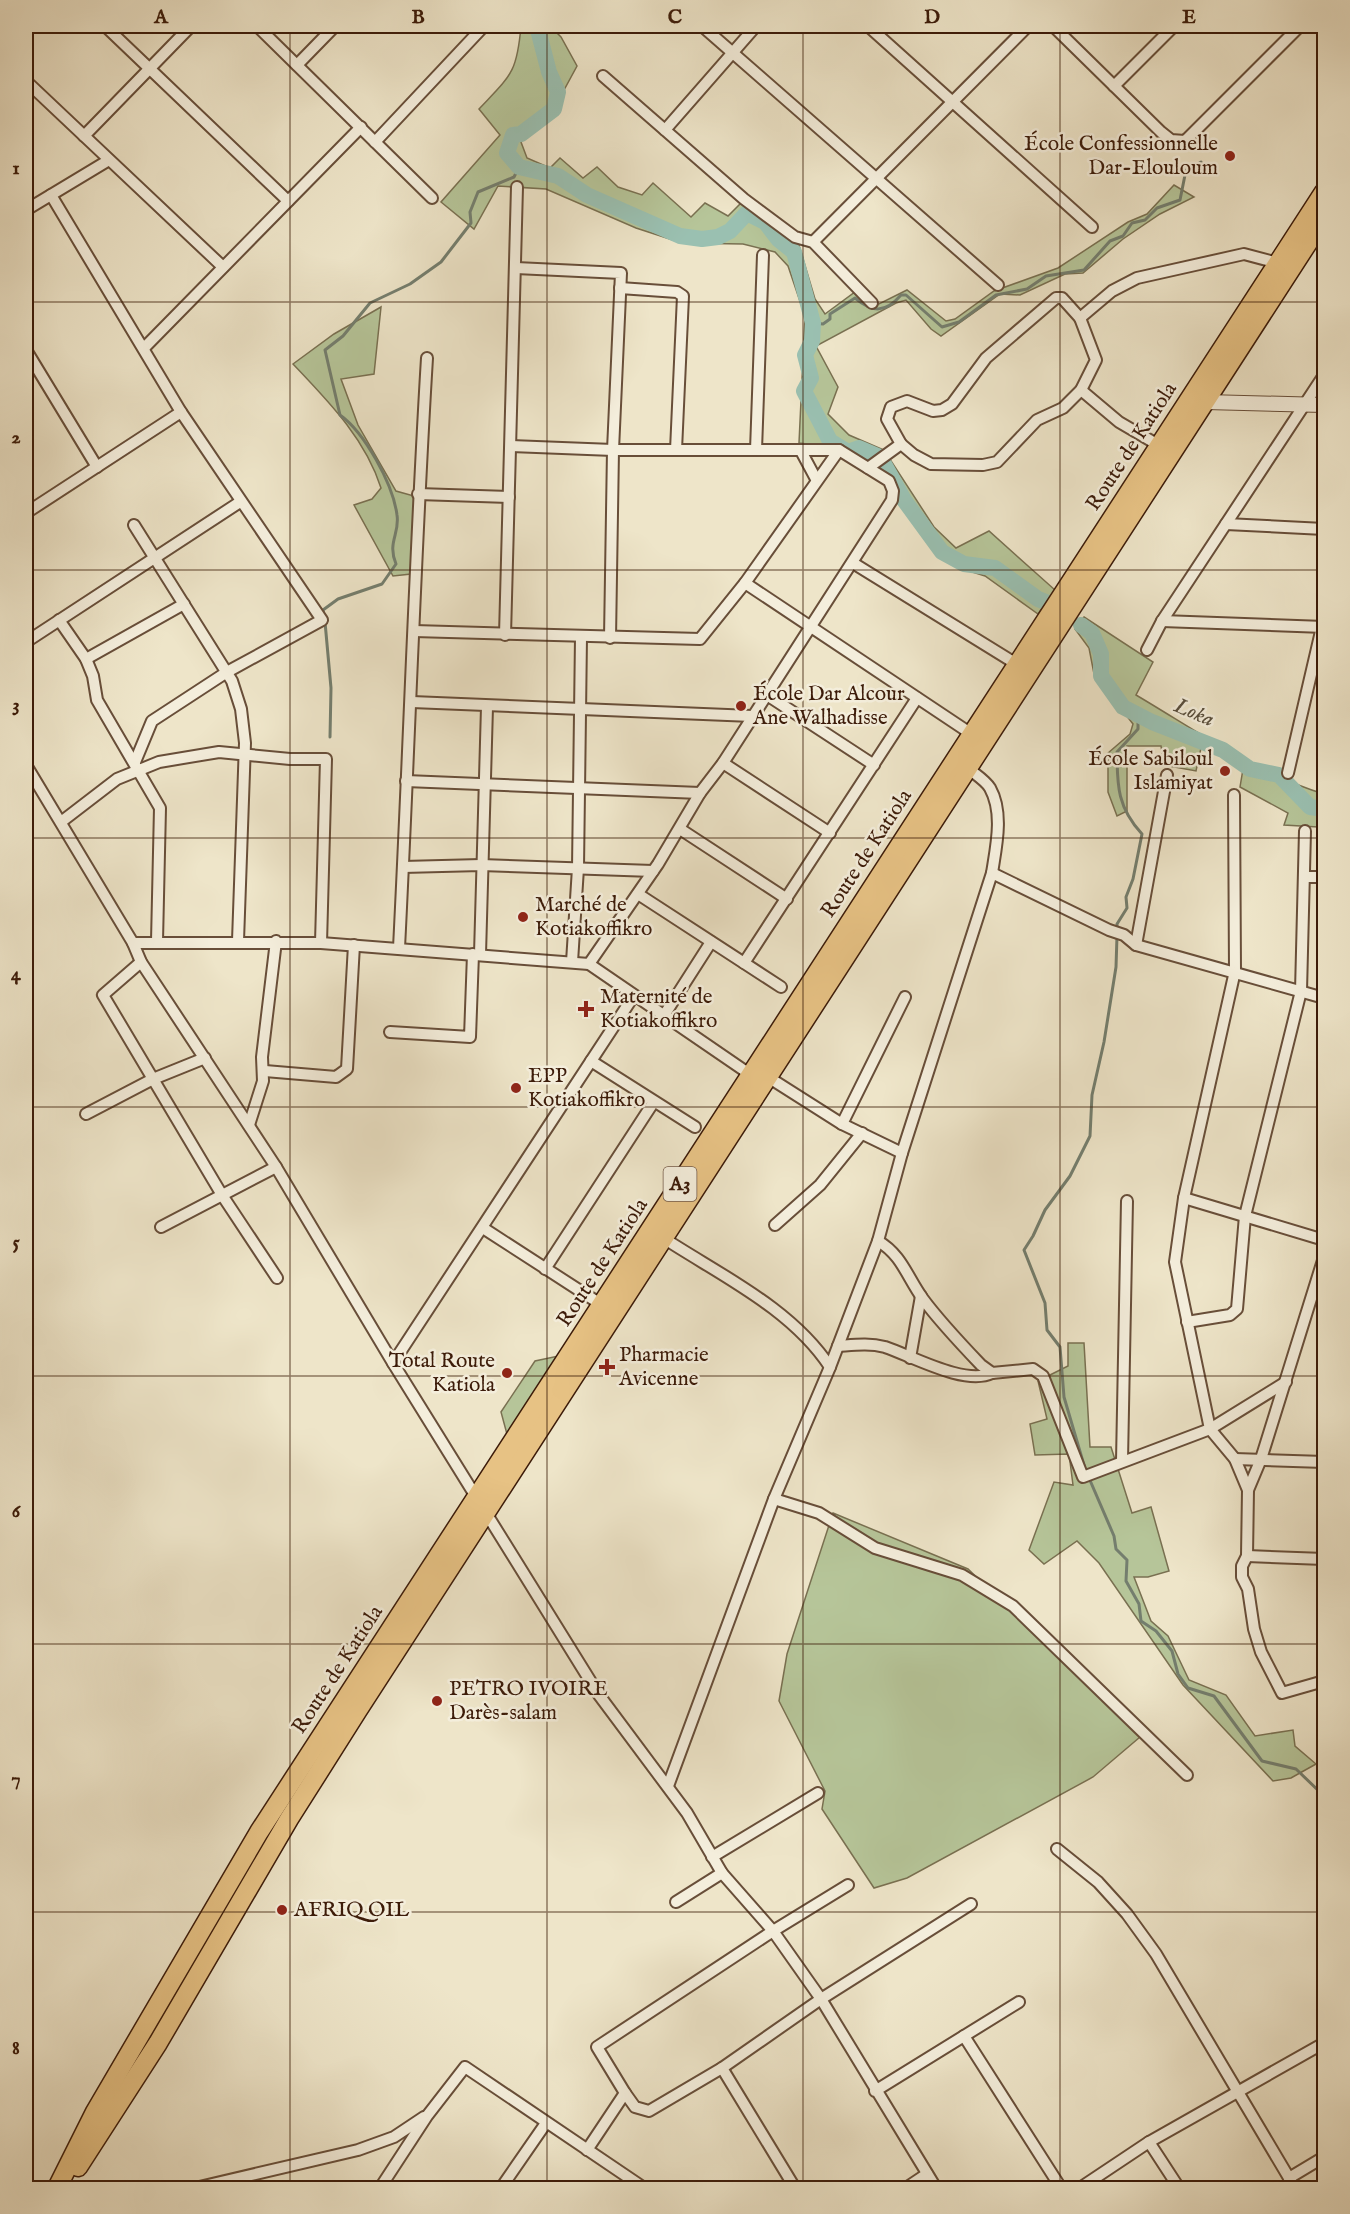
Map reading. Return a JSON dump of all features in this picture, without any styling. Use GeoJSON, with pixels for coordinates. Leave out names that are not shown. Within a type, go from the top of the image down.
{"type":"FeatureCollection","features":[{"type":"Feature","properties":{"kind":"highway","name":"Route de Katiola"},"geometry":{"type":"LineString","coordinates":[[57,2188],[95,2112],[259,1833],[665,1239],[760,1076],[973,735],[1324,192]]}},
{"type":"Feature","properties":{"kind":"highway","name":"Route de Katiola"},"geometry":{"type":"LineString","coordinates":[[63,2188],[158,2043],[289,1819],[482,1506],[602,1305],[969,769],[1324,218]]}},
{"type":"Feature","properties":{"kind":"street"},"geometry":{"type":"LineString","coordinates":[[105,26],[288,201]]}},
{"type":"Feature","properties":{"kind":"street"},"geometry":{"type":"LineString","coordinates":[[84,136],[191,26]]}},
{"type":"Feature","properties":{"kind":"street"},"geometry":{"type":"LineString","coordinates":[[257,26],[432,198]]}},
{"type":"Feature","properties":{"kind":"street"},"geometry":{"type":"LineString","coordinates":[[297,65],[335,26]]}},
{"type":"Feature","properties":{"kind":"street"},"geometry":{"type":"LineString","coordinates":[[375,142],[484,26]]}},
{"type":"Feature","properties":{"kind":"street"},"geometry":{"type":"LineString","coordinates":[[702,26],[999,285]]}},
{"type":"Feature","properties":{"kind":"street"},"geometry":{"type":"LineString","coordinates":[[665,130],[756,26]]}},
{"type":"Feature","properties":{"kind":"street"},"geometry":{"type":"LineString","coordinates":[[868,26],[1092,227]]}},
{"type":"Feature","properties":{"kind":"street"},"geometry":{"type":"LineString","coordinates":[[813,242],[1028,26]]}},
{"type":"Feature","properties":{"kind":"street"},"geometry":{"type":"LineString","coordinates":[[1053,26],[1171,140],[1185,141],[1300,26]]}},
{"type":"Feature","properties":{"kind":"street"},"geometry":{"type":"LineString","coordinates":[[1114,86],[1174,26]]}},
{"type":"Feature","properties":{"kind":"street"},"geometry":{"type":"LineString","coordinates":[[603,75],[744,200],[795,237],[813,242],[872,303]]}},
{"type":"Feature","properties":{"kind":"street"},"geometry":{"type":"LineString","coordinates":[[26,81],[223,267]]}},
{"type":"Feature","properties":{"kind":"street"},"geometry":{"type":"LineString","coordinates":[[26,97],[36,91]]}},
{"type":"Feature","properties":{"kind":"street"},"geometry":{"type":"LineString","coordinates":[[144,348],[361,127]]}},
{"type":"Feature","properties":{"kind":"street"},"geometry":{"type":"LineString","coordinates":[[26,210],[109,160]]}},
{"type":"Feature","properties":{"kind":"street"},"geometry":{"type":"LineString","coordinates":[[505,635],[517,187]]}},
{"type":"Feature","properties":{"kind":"street"},"geometry":{"type":"LineString","coordinates":[[51,195],[181,412],[322,621],[227,672],[152,721],[137,766]]}},
{"type":"Feature","properties":{"kind":"street"},"geometry":{"type":"LineString","coordinates":[[1080,318],[1112,291],[1137,278],[1244,254],[1278,263]]}},
{"type":"Feature","properties":{"kind":"street"},"geometry":{"type":"LineString","coordinates":[[756,450],[763,255]]}},
{"type":"Feature","properties":{"kind":"street"},"geometry":{"type":"LineString","coordinates":[[516,268],[619,271],[610,638]]}},
{"type":"Feature","properties":{"kind":"street"},"geometry":{"type":"LineString","coordinates":[[620,288],[677,292],[683,296],[676,450]]}},
{"type":"Feature","properties":{"kind":"street"},"geometry":{"type":"LineString","coordinates":[[1056,298],[1062,298],[1080,318],[1096,360],[1081,390],[1063,408],[1037,420],[997,462],[983,465],[931,464],[897,447],[887,419],[891,407],[907,401],[933,411],[942,410],[952,404],[986,358],[1056,298]]}},
{"type":"Feature","properties":{"kind":"street"},"geometry":{"type":"LineString","coordinates":[[26,350],[98,467]]}},
{"type":"Feature","properties":{"kind":"street"},"geometry":{"type":"LineString","coordinates":[[399,948],[406,781],[412,702],[418,494],[427,358]]}},
{"type":"Feature","properties":{"kind":"street"},"geometry":{"type":"LineString","coordinates":[[1147,650],[1162,621],[1324,375]]}},
{"type":"Feature","properties":{"kind":"street"},"geometry":{"type":"LineString","coordinates":[[1081,390],[1119,422],[1160,446]]}},
{"type":"Feature","properties":{"kind":"street"},"geometry":{"type":"LineString","coordinates":[[1206,402],[1324,405]]}},
{"type":"Feature","properties":{"kind":"street"},"geometry":{"type":"LineString","coordinates":[[26,513],[181,412]]}},
{"type":"Feature","properties":{"kind":"street"},"geometry":{"type":"LineString","coordinates":[[511,446],[613,450],[839,450],[889,481],[893,491],[892,500],[853,563],[723,763],[700,793],[638,894],[589,964]]}},
{"type":"Feature","properties":{"kind":"street"},"geometry":{"type":"LineString","coordinates":[[868,468],[897,447]]}},
{"type":"Feature","properties":{"kind":"street"},"geometry":{"type":"LineString","coordinates":[[414,631],[700,639],[745,583],[816,479],[839,450]]}},
{"type":"Feature","properties":{"kind":"street"},"geometry":{"type":"LineString","coordinates":[[801,451],[816,479]]}},
{"type":"Feature","properties":{"kind":"street"},"geometry":{"type":"LineString","coordinates":[[418,494],[509,497]]}},
{"type":"Feature","properties":{"kind":"street"},"geometry":{"type":"LineString","coordinates":[[26,642],[240,502]]}},
{"type":"Feature","properties":{"kind":"street"},"geometry":{"type":"LineString","coordinates":[[1226,524],[1324,529]]}},
{"type":"Feature","properties":{"kind":"street"},"geometry":{"type":"LineString","coordinates":[[134,525],[236,689],[241,709],[244,754],[238,941]]}},
{"type":"Feature","properties":{"kind":"street"},"geometry":{"type":"LineString","coordinates":[[853,563],[1018,665]]}},
{"type":"Feature","properties":{"kind":"street"},"geometry":{"type":"LineString","coordinates":[[745,583],[973,735]]}},
{"type":"Feature","properties":{"kind":"street"},"geometry":{"type":"LineString","coordinates":[[86,659],[184,604]]}},
{"type":"Feature","properties":{"kind":"street"},"geometry":{"type":"LineString","coordinates":[[59,620],[86,659],[93,676],[97,700],[160,808],[157,941]]}},
{"type":"Feature","properties":{"kind":"street"},"geometry":{"type":"LineString","coordinates":[[1162,621],[1323,627],[1288,773]]}},
{"type":"Feature","properties":{"kind":"street"},"geometry":{"type":"LineString","coordinates":[[572,962],[578,868],[581,637]]}},
{"type":"Feature","properties":{"kind":"street"},"geometry":{"type":"LineString","coordinates":[[767,695],[874,765]]}},
{"type":"Feature","properties":{"kind":"street"},"geometry":{"type":"LineString","coordinates":[[744,963],[917,698]]}},
{"type":"Feature","properties":{"kind":"street"},"geometry":{"type":"LineString","coordinates":[[412,702],[579,711],[752,716]]}},
{"type":"Feature","properties":{"kind":"street"},"geometry":{"type":"LineString","coordinates":[[390,1032],[470,1037],[486,784],[487,707]]}},
{"type":"Feature","properties":{"kind":"street"},"geometry":{"type":"LineString","coordinates":[[61,822],[137,766],[219,752],[326,759],[321,943]]}},
{"type":"Feature","properties":{"kind":"street"},"geometry":{"type":"LineString","coordinates":[[723,763],[830,833]]}},
{"type":"Feature","properties":{"kind":"street"},"geometry":{"type":"LineString","coordinates":[[26,765],[133,943],[141,962],[276,1167],[393,1363],[599,1695],[668,1786],[722,1873],[773,1931],[821,1999],[936,2188]]}},
{"type":"Feature","properties":{"kind":"street"},"geometry":{"type":"LineString","coordinates":[[668,1786],[774,1499],[830,1367],[878,1242],[902,1153],[992,873],[998,837],[996,813],[990,788],[969,769]]}},
{"type":"Feature","properties":{"kind":"street"},"geometry":{"type":"LineString","coordinates":[[1136,945],[1167,775]]}},
{"type":"Feature","properties":{"kind":"street"},"geometry":{"type":"LineString","coordinates":[[406,781],[700,793]]}},
{"type":"Feature","properties":{"kind":"street"},"geometry":{"type":"LineString","coordinates":[[1233,795],[1235,971],[1184,1198],[1175,1262],[1210,1429],[1235,1460],[1248,1490]]}},
{"type":"Feature","properties":{"kind":"street"},"geometry":{"type":"LineString","coordinates":[[680,829],[787,899]]}},
{"type":"Feature","properties":{"kind":"street"},"geometry":{"type":"LineString","coordinates":[[1187,1322],[1230,1315],[1237,1309],[1245,1216],[1301,991],[1305,831]]}},
{"type":"Feature","properties":{"kind":"street"},"geometry":{"type":"LineString","coordinates":[[403,867],[481,865],[653,871]]}},
{"type":"Feature","properties":{"kind":"street"},"geometry":{"type":"LineString","coordinates":[[992,873],[1109,930],[1124,935],[1136,945],[1235,971],[1324,998]]}},
{"type":"Feature","properties":{"kind":"street"},"geometry":{"type":"LineString","coordinates":[[1304,877],[1324,877]]}},
{"type":"Feature","properties":{"kind":"street"},"geometry":{"type":"LineString","coordinates":[[638,894],[781,987]]}},
{"type":"Feature","properties":{"kind":"street"},"geometry":{"type":"LineString","coordinates":[[133,943],[157,941],[321,943],[589,964],[663,1017],[760,1076],[842,1124],[902,1153]]}},
{"type":"Feature","properties":{"kind":"street"},"geometry":{"type":"LineString","coordinates":[[249,1125],[262,1089],[265,1071],[262,1057],[276,941]]}},
{"type":"Feature","properties":{"kind":"street"},"geometry":{"type":"LineString","coordinates":[[663,1017],[711,942]]}},
{"type":"Feature","properties":{"kind":"street"},"geometry":{"type":"LineString","coordinates":[[265,1071],[336,1077],[347,1069],[354,945]]}},
{"type":"Feature","properties":{"kind":"street"},"geometry":{"type":"LineString","coordinates":[[141,962],[103,995],[222,1195],[277,1278]]}},
{"type":"Feature","properties":{"kind":"street"},"geometry":{"type":"LineString","coordinates":[[393,1363],[633,997]]}},
{"type":"Feature","properties":{"kind":"street"},"geometry":{"type":"LineString","coordinates":[[842,1124],[905,997]]}},
{"type":"Feature","properties":{"kind":"street"},"geometry":{"type":"LineString","coordinates":[[86,1114],[153,1079],[205,1058]]}},
{"type":"Feature","properties":{"kind":"street"},"geometry":{"type":"LineString","coordinates":[[591,1061],[695,1127]]}},
{"type":"Feature","properties":{"kind":"street"},"geometry":{"type":"LineString","coordinates":[[544,1269],[653,1102]]}},
{"type":"Feature","properties":{"kind":"street"},"geometry":{"type":"LineString","coordinates":[[775,1225],[820,1185],[862,1133]]}},
{"type":"Feature","properties":{"kind":"street"},"geometry":{"type":"LineString","coordinates":[[160,1227],[276,1167]]}},
{"type":"Feature","properties":{"kind":"street"},"geometry":{"type":"LineString","coordinates":[[1184,1198],[1324,1240]]}},
{"type":"Feature","properties":{"kind":"street"},"geometry":{"type":"LineString","coordinates":[[1122,1461],[1127,1201]]}},
{"type":"Feature","properties":{"kind":"street"},"geometry":{"type":"LineString","coordinates":[[483,1228],[602,1305]]}},
{"type":"Feature","properties":{"kind":"street"},"geometry":{"type":"LineString","coordinates":[[665,1239],[788,1319],[807,1336],[830,1367]]}},
{"type":"Feature","properties":{"kind":"street"},"geometry":{"type":"LineString","coordinates":[[878,1242],[891,1249],[900,1258],[921,1296],[967,1350],[992,1373]]}},
{"type":"Feature","properties":{"kind":"street"},"geometry":{"type":"LineString","coordinates":[[1324,1257],[1261,1459],[1248,1490],[1247,1557],[1242,1566],[1242,1577],[1248,1589],[1254,1629],[1261,1652],[1282,1694],[1324,1681]]}},
{"type":"Feature","properties":{"kind":"street"},"geometry":{"type":"LineString","coordinates":[[910,1358],[921,1296]]}},
{"type":"Feature","properties":{"kind":"street"},"geometry":{"type":"LineString","coordinates":[[838,1346],[862,1344],[884,1347],[910,1358],[973,1378],[992,1373],[1033,1369],[1043,1376],[1080,1474],[1090,1475],[1210,1429],[1286,1382]]}},
{"type":"Feature","properties":{"kind":"street"},"geometry":{"type":"LineString","coordinates":[[1235,1460],[1324,1462]]}},
{"type":"Feature","properties":{"kind":"street"},"geometry":{"type":"LineString","coordinates":[[774,1499],[819,1513],[874,1548],[962,1575],[1013,1606],[1187,1775]]}},
{"type":"Feature","properties":{"kind":"street"},"geometry":{"type":"LineString","coordinates":[[1247,1557],[1324,1559]]}},
{"type":"Feature","properties":{"kind":"street"},"geometry":{"type":"LineString","coordinates":[[712,1857],[818,1793]]}},
{"type":"Feature","properties":{"kind":"street"},"geometry":{"type":"LineString","coordinates":[[1057,1849],[1098,1882],[1127,1914],[1193,2013],[1295,2188]]}},
{"type":"Feature","properties":{"kind":"street"},"geometry":{"type":"LineString","coordinates":[[676,1902],[722,1873]]}},
{"type":"Feature","properties":{"kind":"street"},"geometry":{"type":"LineString","coordinates":[[848,1885],[773,1931],[597,2047],[635,2107],[649,2111],[722,2068],[821,1999],[971,1904]]}},
{"type":"Feature","properties":{"kind":"street"},"geometry":{"type":"LineString","coordinates":[[875,2091],[1019,2002]]}},
{"type":"Feature","properties":{"kind":"street"},"geometry":{"type":"LineString","coordinates":[[964,2036],[1060,2188]]}},
{"type":"Feature","properties":{"kind":"street"},"geometry":{"type":"LineString","coordinates":[[1080,2188],[1149,2142],[1324,2043]]}},
{"type":"Feature","properties":{"kind":"street"},"geometry":{"type":"LineString","coordinates":[[380,2188],[427,2116],[465,2067],[588,2150],[631,2185],[644,2188]]}},
{"type":"Feature","properties":{"kind":"street"},"geometry":{"type":"LineString","coordinates":[[722,2068],[795,2188]]}},
{"type":"Feature","properties":{"kind":"street"},"geometry":{"type":"LineString","coordinates":[[588,2150],[626,2093]]}},
{"type":"Feature","properties":{"kind":"street"},"geometry":{"type":"LineString","coordinates":[[195,2188],[358,2150],[393,2137],[427,2116]]}},
{"type":"Feature","properties":{"kind":"street"},"geometry":{"type":"LineString","coordinates":[[501,2188],[546,2122]]}},
{"type":"Feature","properties":{"kind":"street"},"geometry":{"type":"LineString","coordinates":[[1149,2142],[1179,2188]]}},
{"type":"Feature","properties":{"kind":"street"},"geometry":{"type":"LineString","coordinates":[[1289,2178],[1324,2157]]}},
{"type":"Feature","properties":{"kind":"street"},"geometry":{"type":"LineString","coordinates":[[906,2188],[927,2174]]}},
{"type":"Feature","properties":{"kind":"green space"},"geometry":{"type":"Polygon","coordinates":[[[521,26],[550,26],[561,37],[577,66],[551,114],[527,132],[521,142],[527,158],[550,168],[560,158],[583,178],[597,167],[618,187],[642,195],[653,183],[691,217],[705,203],[728,216],[743,201],[798,242],[815,299],[825,314],[855,292],[875,306],[907,290],[946,321],[955,319],[994,291],[1058,268],[1128,222],[1147,214],[1174,185],[1194,197],[1160,214],[1123,239],[1083,273],[1065,274],[1020,295],[1000,294],[941,336],[931,329],[906,300],[896,303],[816,346],[838,387],[828,414],[849,435],[884,450],[934,527],[956,548],[989,531],[1055,590],[1038,614],[985,576],[960,568],[925,540],[887,475],[845,449],[799,443],[805,316],[788,266],[775,252],[743,244],[682,243],[636,228],[546,189],[498,186],[474,229],[441,202],[500,135],[479,109],[510,72],[517,54],[521,26]]]}},
{"type":"Feature","properties":{"kind":"green space"},"geometry":{"type":"Polygon","coordinates":[[[381,307],[374,374],[341,379],[358,425],[396,491],[414,496],[416,541],[411,574],[393,576],[354,505],[372,499],[381,488],[374,470],[344,421],[293,364],[334,334],[381,307]]]}},
{"type":"Feature","properties":{"kind":"green space"},"geometry":{"type":"Polygon","coordinates":[[[1084,617],[1153,662],[1136,695],[1251,763],[1324,794],[1324,814],[1321,814],[1318,827],[1284,825],[1288,813],[1240,787],[1243,769],[1221,755],[1201,748],[1196,771],[1164,765],[1161,746],[1127,746],[1127,811],[1117,816],[1108,792],[1108,753],[1130,734],[1133,724],[1094,674],[1089,648],[1075,629],[1084,617]]]}},
{"type":"Feature","properties":{"kind":"green space"},"geometry":{"type":"Polygon","coordinates":[[[1068,1343],[1084,1343],[1090,1447],[1111,1447],[1132,1513],[1151,1507],[1169,1571],[1148,1577],[1134,1577],[1151,1621],[1168,1636],[1189,1680],[1226,1695],[1255,1736],[1293,1730],[1295,1746],[1316,1764],[1291,1778],[1273,1781],[1183,1685],[1099,1563],[1077,1541],[1044,1564],[1029,1550],[1054,1482],[1073,1485],[1069,1454],[1035,1455],[1030,1424],[1047,1419],[1038,1381],[1068,1366],[1068,1343]]]}},
{"type":"Feature","properties":{"kind":"green space"},"geometry":{"type":"Polygon","coordinates":[[[563,1355],[508,1438],[501,1412],[535,1361],[563,1355]]]}},
{"type":"Feature","properties":{"kind":"green space"},"geometry":{"type":"Polygon","coordinates":[[[833,1513],[968,1569],[1140,1737],[1093,1777],[907,1878],[874,1888],[822,1809],[825,1791],[779,1701],[787,1654],[833,1513]]]}},
{"type":"Feature","properties":{"kind":"waterway"},"geometry":{"type":"LineString","coordinates":[[537,26],[549,72],[558,92],[554,109],[521,134],[513,135],[507,153],[519,167],[558,176],[587,195],[680,236],[702,239],[718,237],[730,231],[747,213],[765,222],[778,239],[794,252],[813,323],[812,341],[805,355],[811,378],[804,391],[830,441],[848,452],[859,448],[880,457],[904,500],[942,552],[964,564],[995,568],[1038,599],[1048,603]]}},
{"type":"Feature","properties":{"kind":"waterway"},"geometry":{"type":"LineString","coordinates":[[813,323],[823,324],[830,319],[830,314],[855,298],[867,306],[878,309],[889,305],[901,295],[906,295],[942,327],[959,322],[996,295],[1027,289],[1046,276],[1084,270],[1110,241],[1123,236],[1132,223],[1145,220],[1157,208],[1180,200],[1186,170],[1201,162]]}},
{"type":"Feature","properties":{"kind":"waterway"},"geometry":{"type":"LineString","coordinates":[[324,616],[323,610],[338,599],[382,584],[396,564],[393,544],[397,528],[397,515],[384,474],[368,446],[340,415],[325,350],[343,336],[370,303],[410,284],[441,262],[471,223],[470,212],[478,192],[514,177],[519,167]]}},
{"type":"Feature","properties":{"kind":"waterway"},"geometry":{"type":"LineString","coordinates":[[325,622],[331,688],[330,737]]}},
{"type":"Feature","properties":{"kind":"waterway","name":"Loka"},"geometry":{"type":"LineString","coordinates":[[1081,625],[1092,633],[1101,654],[1101,676],[1123,707],[1152,722],[1223,750],[1250,769],[1279,775],[1310,807],[1324,809]]}},
{"type":"Feature","properties":{"kind":"waterway"},"geometry":{"type":"LineString","coordinates":[[1117,930],[1117,924],[1127,908],[1126,897],[1133,879],[1142,834],[1124,806],[1119,786],[1117,752],[1138,729],[1138,715]]}},
{"type":"Feature","properties":{"kind":"waterway"},"geometry":{"type":"LineString","coordinates":[[1086,1472],[1064,1397],[1060,1347],[1047,1330],[1045,1303],[1024,1250],[1045,1210],[1070,1176],[1090,1136],[1092,1095],[1104,1042],[1116,967],[1117,936]]}},
{"type":"Feature","properties":{"kind":"waterway"},"geometry":{"type":"LineString","coordinates":[[1089,1478],[1114,1536],[1116,1549],[1127,1560],[1126,1581],[1139,1604],[1141,1621],[1156,1631],[1172,1651],[1178,1674],[1188,1688],[1214,1696],[1262,1761],[1296,1769],[1324,1796]]}},
{"type":"Feature","properties":{"kind":"place","name":"École Confessionnelle Dar-Elouloum"},"geometry":{"type":"Point","coordinates":[1230,156]}},
{"type":"Feature","properties":{"kind":"place","name":"École Dar Alcour Ane Walhadisse"},"geometry":{"type":"Point","coordinates":[741,706]}},
{"type":"Feature","properties":{"kind":"place","name":"École Sabiloul Islamiyat"},"geometry":{"type":"Point","coordinates":[1225,771]}},
{"type":"Feature","properties":{"kind":"place","name":"Marché de Kotiakoffikro"},"geometry":{"type":"Point","coordinates":[523,917]}},
{"type":"Feature","properties":{"kind":"place","name":"Maternité de Kotiakoffikro"},"geometry":{"type":"Point","coordinates":[586,1009]}},
{"type":"Feature","properties":{"kind":"place","name":"EPP Kotiakoffikro"},"geometry":{"type":"Point","coordinates":[516,1088]}},
{"type":"Feature","properties":{"kind":"place","name":"Pharmacie Avicenne"},"geometry":{"type":"Point","coordinates":[607,1367]}},
{"type":"Feature","properties":{"kind":"place","name":"Total Route Katiola"},"geometry":{"type":"Point","coordinates":[507,1373]}},
{"type":"Feature","properties":{"kind":"place","name":"PETRO IVOIRE Darès-salam"},"geometry":{"type":"Point","coordinates":[437,1701]}},
{"type":"Feature","properties":{"kind":"place","name":"AFRIQ OIL"},"geometry":{"type":"Point","coordinates":[282,1910]}}]}
